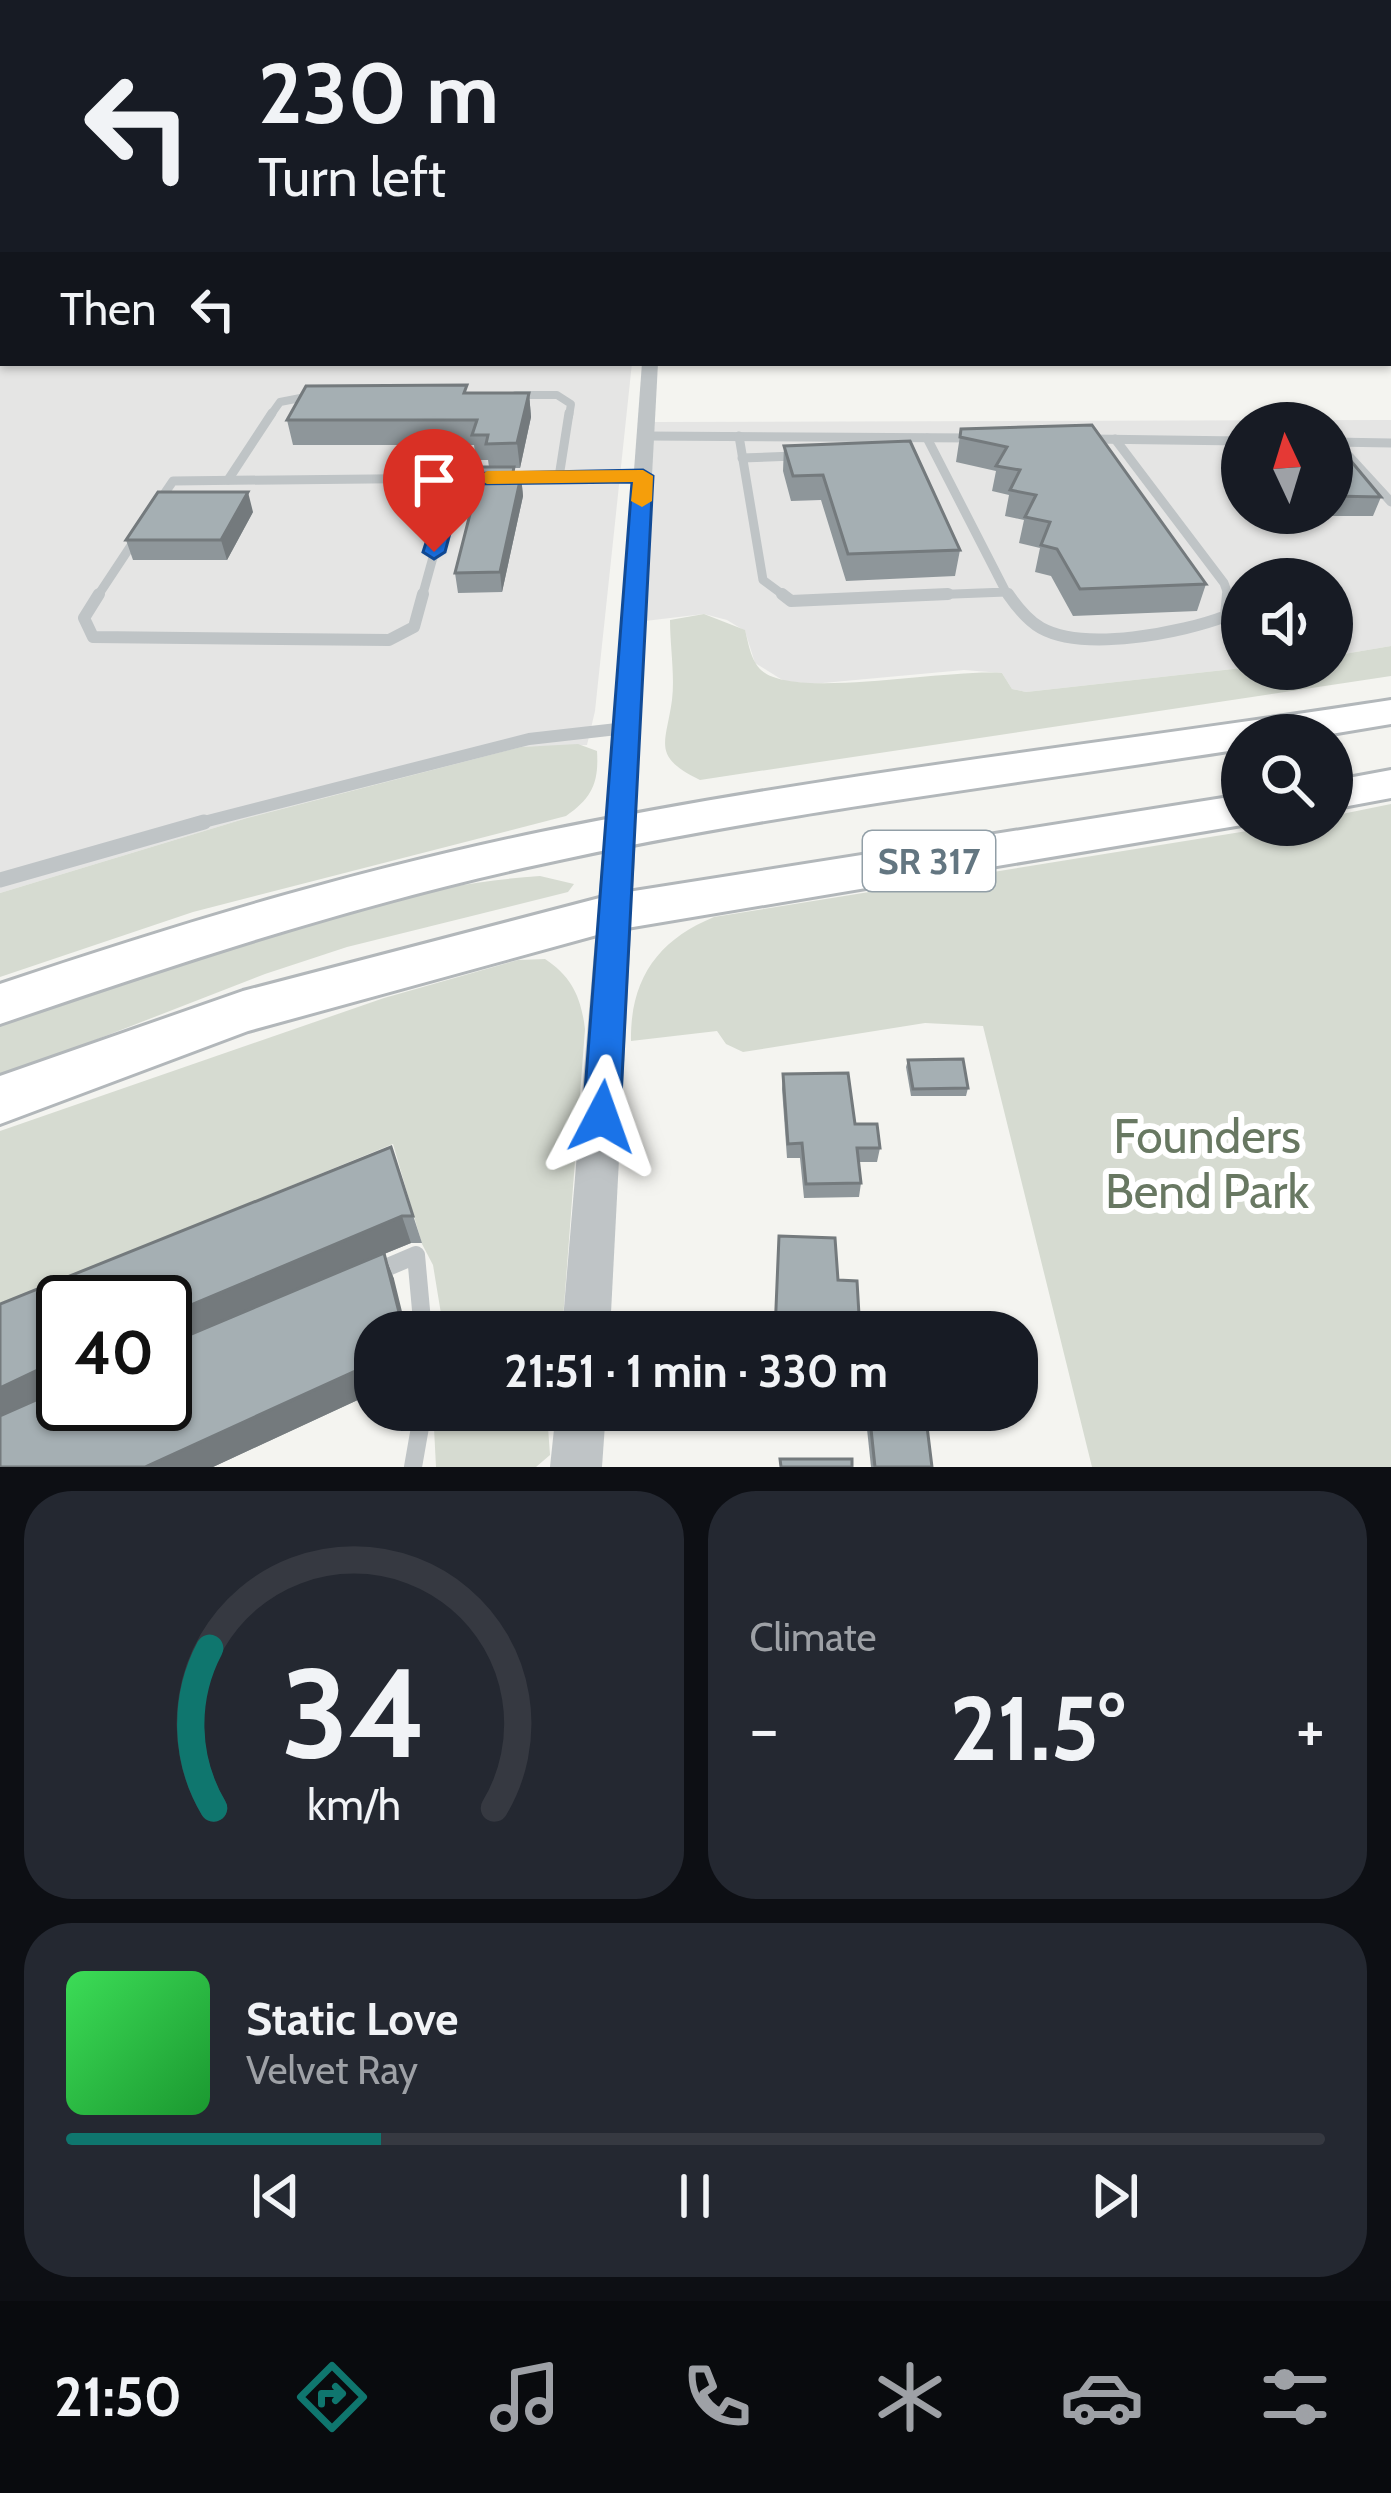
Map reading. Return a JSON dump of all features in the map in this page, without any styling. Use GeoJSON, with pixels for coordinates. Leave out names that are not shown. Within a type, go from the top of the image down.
{"type":"FeatureCollection","features":[{"type":"Feature","properties":{"kind":"main road","name":"SR 317"},"geometry":{"type":"LineString","coordinates":[[1353,718],[1391,712]]}},
{"type":"Feature","properties":{"kind":"main road","name":"SR 317"},"geometry":{"type":"LineString","coordinates":[[0,1004],[145,954],[323,902],[620,832],[1221,739]]}},
{"type":"Feature","properties":{"kind":"main road"},"geometry":{"type":"LineString","coordinates":[[1353,791],[1391,784]]}},
{"type":"Feature","properties":{"kind":"main road","name":"SR 317"},"geometry":{"type":"LineString","coordinates":[[0,1100],[243,1012],[615,912],[1221,813]]}},
{"type":"Feature","properties":{"kind":"street"},"geometry":{"type":"LineString","coordinates":[[587,1311],[650,366]]}},
{"type":"Feature","properties":{"kind":"street"},"geometry":{"type":"LineString","coordinates":[[576,1467],[579,1431]]}},
{"type":"Feature","properties":{"kind":"lane"},"geometry":{"type":"LineString","coordinates":[[510,395],[557,394],[571,404],[559,477]]}},
{"type":"Feature","properties":{"kind":"lane"},"geometry":{"type":"LineString","coordinates":[[228,480],[280,402],[299,395],[322,395]]}},
{"type":"Feature","properties":{"kind":"lane"},"geometry":{"type":"LineString","coordinates":[[646,436],[998,438]]}},
{"type":"Feature","properties":{"kind":"lane"},"geometry":{"type":"LineString","coordinates":[[739,436],[764,580],[791,601],[1006,592]]}},
{"type":"Feature","properties":{"kind":"lane"},"geometry":{"type":"LineString","coordinates":[[927,438],[1006,592],[1024,617],[1050,632],[1088,637],[1203,628],[1226,616],[1230,602],[1224,583],[1115,439]]}},
{"type":"Feature","properties":{"kind":"lane"},"geometry":{"type":"LineString","coordinates":[[1068,439],[1221,440]]}},
{"type":"Feature","properties":{"kind":"lane"},"geometry":{"type":"LineString","coordinates":[[1353,442],[1391,443]]}},
{"type":"Feature","properties":{"kind":"lane"},"geometry":{"type":"LineString","coordinates":[[913,453],[934,452]]}},
{"type":"Feature","properties":{"kind":"lane"},"geometry":{"type":"LineString","coordinates":[[742,458],[806,456]]}},
{"type":"Feature","properties":{"kind":"lane"},"geometry":{"type":"LineString","coordinates":[[1353,462],[1391,502]]}},
{"type":"Feature","properties":{"kind":"lane"},"geometry":{"type":"LineString","coordinates":[[455,478],[414,627],[388,640],[93,637],[84,618],[173,481],[228,480],[643,476]]}},
{"type":"Feature","properties":{"kind":"lane"},"geometry":{"type":"LineString","coordinates":[[0,880],[131,840],[529,740],[628,728]]}},
{"type":"Feature","properties":{"kind":"lane"},"geometry":{"type":"LineString","coordinates":[[353,1282],[416,1255],[421,1311]]}},
{"type":"Feature","properties":{"kind":"lane"},"geometry":{"type":"LineString","coordinates":[[413,1467],[419,1431]]}},
{"type":"Feature","properties":{"kind":"shaded area"},"geometry":{"type":"Polygon","coordinates":[[[0,366],[632,366],[595,711],[587,745],[521,747],[247,818],[0,893],[0,366]]]}},
{"type":"Feature","properties":{"kind":"shaded area"},"geometry":{"type":"Polygon","coordinates":[[[1221,420],[1221,534],[1353,534],[1353,420],[1391,420],[1391,646],[1353,652],[1353,558],[1221,558],[1221,670],[1026,692],[1012,689],[1002,673],[964,670],[812,684],[784,681],[755,663],[745,631],[727,620],[704,614],[645,621],[654,422],[1221,420]]]}},
{"type":"Feature","properties":{"kind":"green space"},"geometry":{"type":"Polygon","coordinates":[[[704,614],[745,630],[760,669],[784,680],[810,683],[1002,673],[1012,689],[1026,692],[1221,670],[1221,690],[1298,690],[700,780],[674,764],[665,748],[673,690],[670,620],[704,614]]]}},
{"type":"Feature","properties":{"kind":"green space"},"geometry":{"type":"Polygon","coordinates":[[[1391,646],[1391,676],[1353,682],[1353,652],[1391,646]]]}},
{"type":"Feature","properties":{"kind":"green space"},"geometry":{"type":"Polygon","coordinates":[[[578,744],[597,751],[597,772],[588,796],[566,816],[193,912],[0,977],[0,893],[247,818],[521,747],[578,744]]]}},
{"type":"Feature","properties":{"kind":"green space","name":"Founders Bend Park"},"geometry":{"type":"Polygon","coordinates":[[[1391,804],[1391,1467],[1092,1467],[983,1026],[925,1023],[743,1052],[726,1044],[717,1031],[631,1041],[636,999],[651,964],[677,937],[714,917],[1221,835],[1221,846],[1353,846],[1353,812],[1391,804]]]}},
{"type":"Feature","properties":{"kind":"green space"},"geometry":{"type":"Polygon","coordinates":[[[540,876],[574,884],[568,892],[347,947],[265,974],[0,1077],[0,1022],[334,913],[402,896],[540,876]]]}},
{"type":"Feature","properties":{"kind":"green space"},"geometry":{"type":"Polygon","coordinates":[[[545,959],[562,973],[574,989],[585,1029],[564,1311],[441,1311],[433,1265],[422,1244],[393,1144],[73,1275],[36,1275],[36,1290],[0,1305],[0,1131],[384,998],[518,960],[545,959]]]}},
{"type":"Feature","properties":{"kind":"green space"},"geometry":{"type":"Polygon","coordinates":[[[434,1431],[548,1431],[550,1455],[536,1467],[436,1467],[434,1431]]]}},
{"type":"Feature","properties":{"kind":"building"},"geometry":{"type":"Polygon","coordinates":[[[467,385],[464,393],[529,393],[517,443],[486,444],[488,435],[472,435],[477,420],[287,420],[306,386],[467,385]]]}},
{"type":"Feature","properties":{"kind":"building"},"geometry":{"type":"Polygon","coordinates":[[[1092,425],[1206,584],[1080,589],[1057,549],[1041,545],[1050,522],[1025,517],[1036,495],[1010,490],[1020,470],[996,466],[1007,447],[960,437],[961,429],[1092,425]]]}},
{"type":"Feature","properties":{"kind":"building"},"geometry":{"type":"Polygon","coordinates":[[[910,441],[960,550],[848,554],[823,475],[793,476],[784,446],[910,441]]]}},
{"type":"Feature","properties":{"kind":"building"},"geometry":{"type":"Polygon","coordinates":[[[1353,463],[1381,497],[1353,496],[1353,463]]]}},
{"type":"Feature","properties":{"kind":"building"},"geometry":{"type":"Polygon","coordinates":[[[482,467],[514,467],[512,477],[521,476],[500,572],[455,573],[482,467]]]}},
{"type":"Feature","properties":{"kind":"building"},"geometry":{"type":"Polygon","coordinates":[[[158,492],[248,492],[221,540],[126,540],[158,492]]]}},
{"type":"Feature","properties":{"kind":"building"},"geometry":{"type":"Polygon","coordinates":[[[963,1059],[968,1088],[913,1089],[908,1060],[963,1059]]]}},
{"type":"Feature","properties":{"kind":"building"},"geometry":{"type":"Polygon","coordinates":[[[848,1073],[855,1124],[877,1124],[880,1148],[857,1148],[861,1183],[806,1184],[802,1143],[788,1144],[783,1074],[848,1073]]]}},
{"type":"Feature","properties":{"kind":"building"},"geometry":{"type":"Polygon","coordinates":[[[391,1147],[413,1216],[402,1216],[192,1305],[192,1275],[72,1275],[391,1147]]]}},
{"type":"Feature","properties":{"kind":"building"},"geometry":{"type":"Polygon","coordinates":[[[779,1236],[835,1238],[838,1280],[857,1281],[859,1311],[776,1311],[779,1236]]]}},
{"type":"Feature","properties":{"kind":"building"},"geometry":{"type":"Polygon","coordinates":[[[384,1253],[399,1311],[354,1311],[354,1372],[145,1467],[0,1467],[0,1416],[36,1400],[36,1431],[192,1431],[192,1334],[384,1253]]]}},
{"type":"Feature","properties":{"kind":"building"},"geometry":{"type":"Polygon","coordinates":[[[36,1290],[36,1371],[0,1388],[0,1304],[36,1290]]]}},
{"type":"Feature","properties":{"kind":"building"},"geometry":{"type":"Polygon","coordinates":[[[871,1431],[928,1431],[932,1467],[875,1467],[871,1431]]]}},
{"type":"Feature","properties":{"kind":"building"},"geometry":{"type":"Polygon","coordinates":[[[780,1459],[852,1459],[852,1467],[781,1467],[780,1459]]]}},
{"type":"Feature","properties":{"kind":"slow traffic"},"geometry":{"type":"LineString","coordinates":[[487,478],[643,476],[642,501]]}},
{"type":"Feature","properties":{"kind":"route"},"geometry":{"type":"LineString","coordinates":[[434,552],[455,478],[643,476],[602,1117]]}}]}
